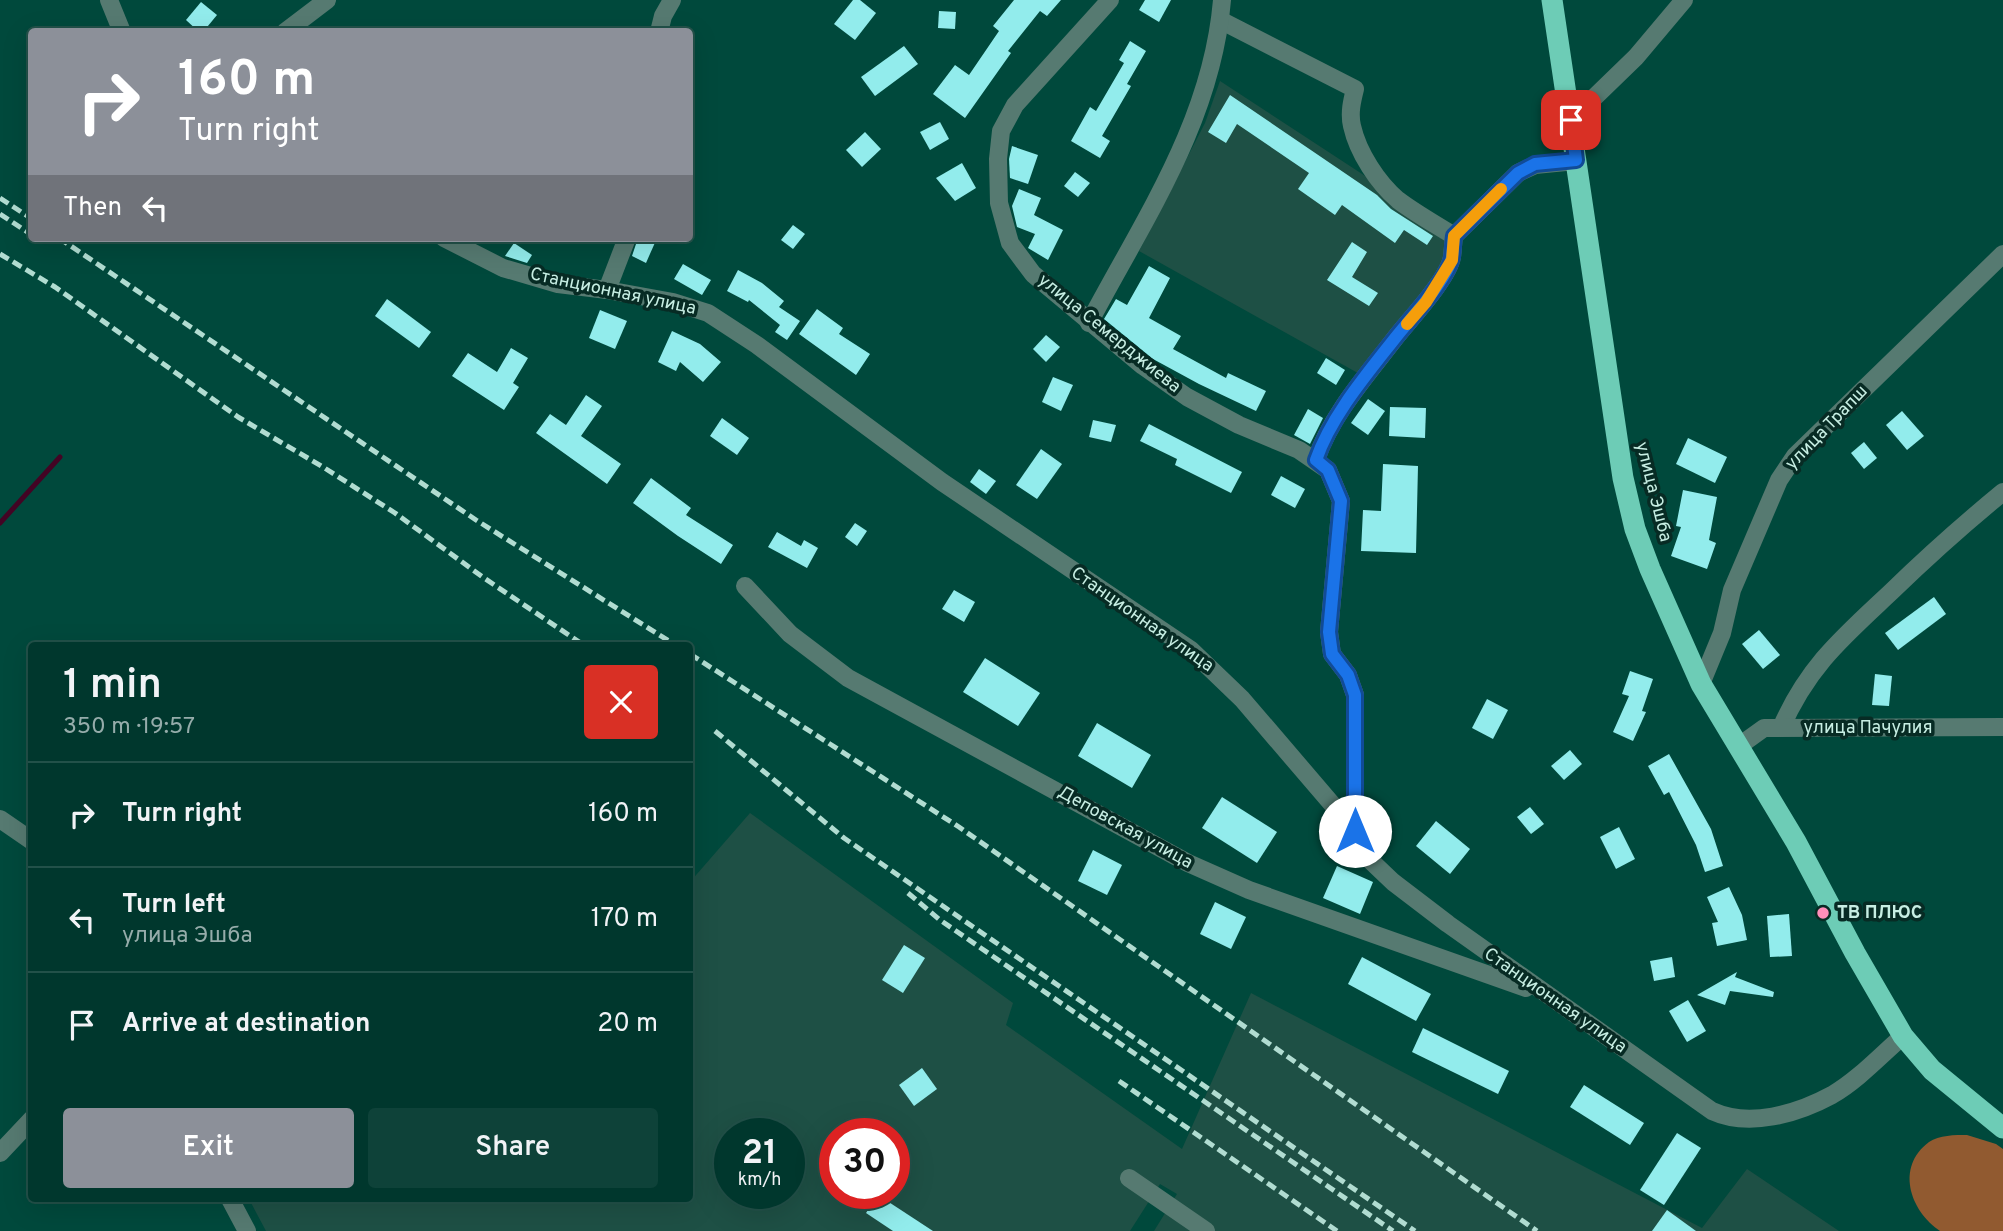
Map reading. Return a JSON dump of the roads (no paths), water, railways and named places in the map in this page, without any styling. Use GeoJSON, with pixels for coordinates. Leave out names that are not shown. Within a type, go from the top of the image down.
{"type":"FeatureCollection","features":[{"type":"Feature","properties":{"kind":"highway","name":"улица Эшба"},"geometry":{"type":"LineString","coordinates":[[1552,0],[1614,425],[1635,528],[1650,569],[1701,684],[1796,842],[1903,1036],[1932,1070],[2003,1128]]}},
{"type":"Feature","properties":{"kind":"street"},"geometry":{"type":"LineString","coordinates":[[109,0],[120,28]]}},
{"type":"Feature","properties":{"kind":"street"},"geometry":{"type":"LineString","coordinates":[[660,28],[672,0]]}},
{"type":"Feature","properties":{"kind":"street","name":"улица Семерджиева"},"geometry":{"type":"LineString","coordinates":[[1110,0],[1015,105],[1001,131],[998,159],[999,203],[1010,243],[1033,274],[1089,323],[1186,397],[1239,425],[1299,450],[1328,470],[1341,501],[1329,632],[1332,654],[1348,675],[1355,695],[1355,831]]}},
{"type":"Feature","properties":{"kind":"street"},"geometry":{"type":"LineString","coordinates":[[1089,323],[1179,155],[1201,104],[1219,39],[1222,0]]}},
{"type":"Feature","properties":{"kind":"street"},"geometry":{"type":"LineString","coordinates":[[1571,120],[1636,57],[1684,0]]}},
{"type":"Feature","properties":{"kind":"street"},"geometry":{"type":"LineString","coordinates":[[291,28],[328,1]]}},
{"type":"Feature","properties":{"kind":"street"},"geometry":{"type":"LineString","coordinates":[[1220,20],[1355,89],[1351,108],[1352,127],[1380,182],[1399,201],[1454,236]]}},
{"type":"Feature","properties":{"kind":"street"},"geometry":{"type":"LineString","coordinates":[[1316,460],[1323,438],[1334,421],[1396,337],[1426,302],[1452,260],[1454,236],[1518,173],[1535,164],[1576,160]]}},
{"type":"Feature","properties":{"kind":"street","name":"Станционная улица"},"geometry":{"type":"LineString","coordinates":[[452,242],[503,268],[558,284],[673,302],[708,313],[942,482],[1191,650],[1242,699],[1355,831],[1372,862],[1393,882],[1546,995],[1712,1111],[1728,1118],[1760,1119],[1813,1104],[1833,1094],[1903,1036]]}},
{"type":"Feature","properties":{"kind":"street"},"geometry":{"type":"LineString","coordinates":[[607,290],[625,242]]}},
{"type":"Feature","properties":{"kind":"street","name":"улица Трапш"},"geometry":{"type":"LineString","coordinates":[[1701,684],[1722,633],[1732,590],[1779,480],[1795,456],[2003,254]]}},
{"type":"Feature","properties":{"kind":"street"},"geometry":{"type":"LineString","coordinates":[[1781,728],[1794,697],[1844,635],[1951,534],[2003,492]]}},
{"type":"Feature","properties":{"kind":"street","name":"Деповская улица"},"geometry":{"type":"LineString","coordinates":[[745,586],[790,634],[848,678],[1188,863],[1249,890],[1546,995]]}},
{"type":"Feature","properties":{"kind":"street","name":"улица Пачулия"},"geometry":{"type":"LineString","coordinates":[[1739,746],[1764,728],[2003,727]]}},
{"type":"Feature","properties":{"kind":"street"},"geometry":{"type":"LineString","coordinates":[[0,819],[28,838]]}},
{"type":"Feature","properties":{"kind":"street"},"geometry":{"type":"LineString","coordinates":[[0,1153],[28,1123]]}},
{"type":"Feature","properties":{"kind":"street"},"geometry":{"type":"LineString","coordinates":[[1129,1178],[1206,1231]]}},
{"type":"Feature","properties":{"kind":"street"},"geometry":{"type":"LineString","coordinates":[[232,1202],[247,1231]]}},
{"type":"Feature","properties":{"kind":"waterway"},"geometry":{"type":"LineString","coordinates":[[0,523],[60,457]]}},
{"type":"Feature","properties":{"kind":"railway"},"geometry":{"type":"LineString","coordinates":[[0,198],[28,216]]}},
{"type":"Feature","properties":{"kind":"railway"},"geometry":{"type":"LineString","coordinates":[[0,214],[28,232]]}},
{"type":"Feature","properties":{"kind":"railway"},"geometry":{"type":"LineString","coordinates":[[65,242],[476,520],[671,642]]}},
{"type":"Feature","properties":{"kind":"railway"},"geometry":{"type":"LineString","coordinates":[[0,254],[55,287],[238,417],[395,513],[484,578],[579,642]]}},
{"type":"Feature","properties":{"kind":"railway"},"geometry":{"type":"LineString","coordinates":[[693,656],[959,827],[1537,1231]]}},
{"type":"Feature","properties":{"kind":"railway"},"geometry":{"type":"LineString","coordinates":[[715,731],[844,838],[1415,1231]]}},
{"type":"Feature","properties":{"kind":"railway"},"geometry":{"type":"LineString","coordinates":[[908,893],[940,920],[1393,1231]]}},
{"type":"Feature","properties":{"kind":"railway"},"geometry":{"type":"LineString","coordinates":[[1119,1081],[1337,1231]]}},
{"type":"Feature","properties":{"kind":"place","name":"ТВ ПЛЮС"},"geometry":{"type":"Point","coordinates":[1823,913]}}]}
